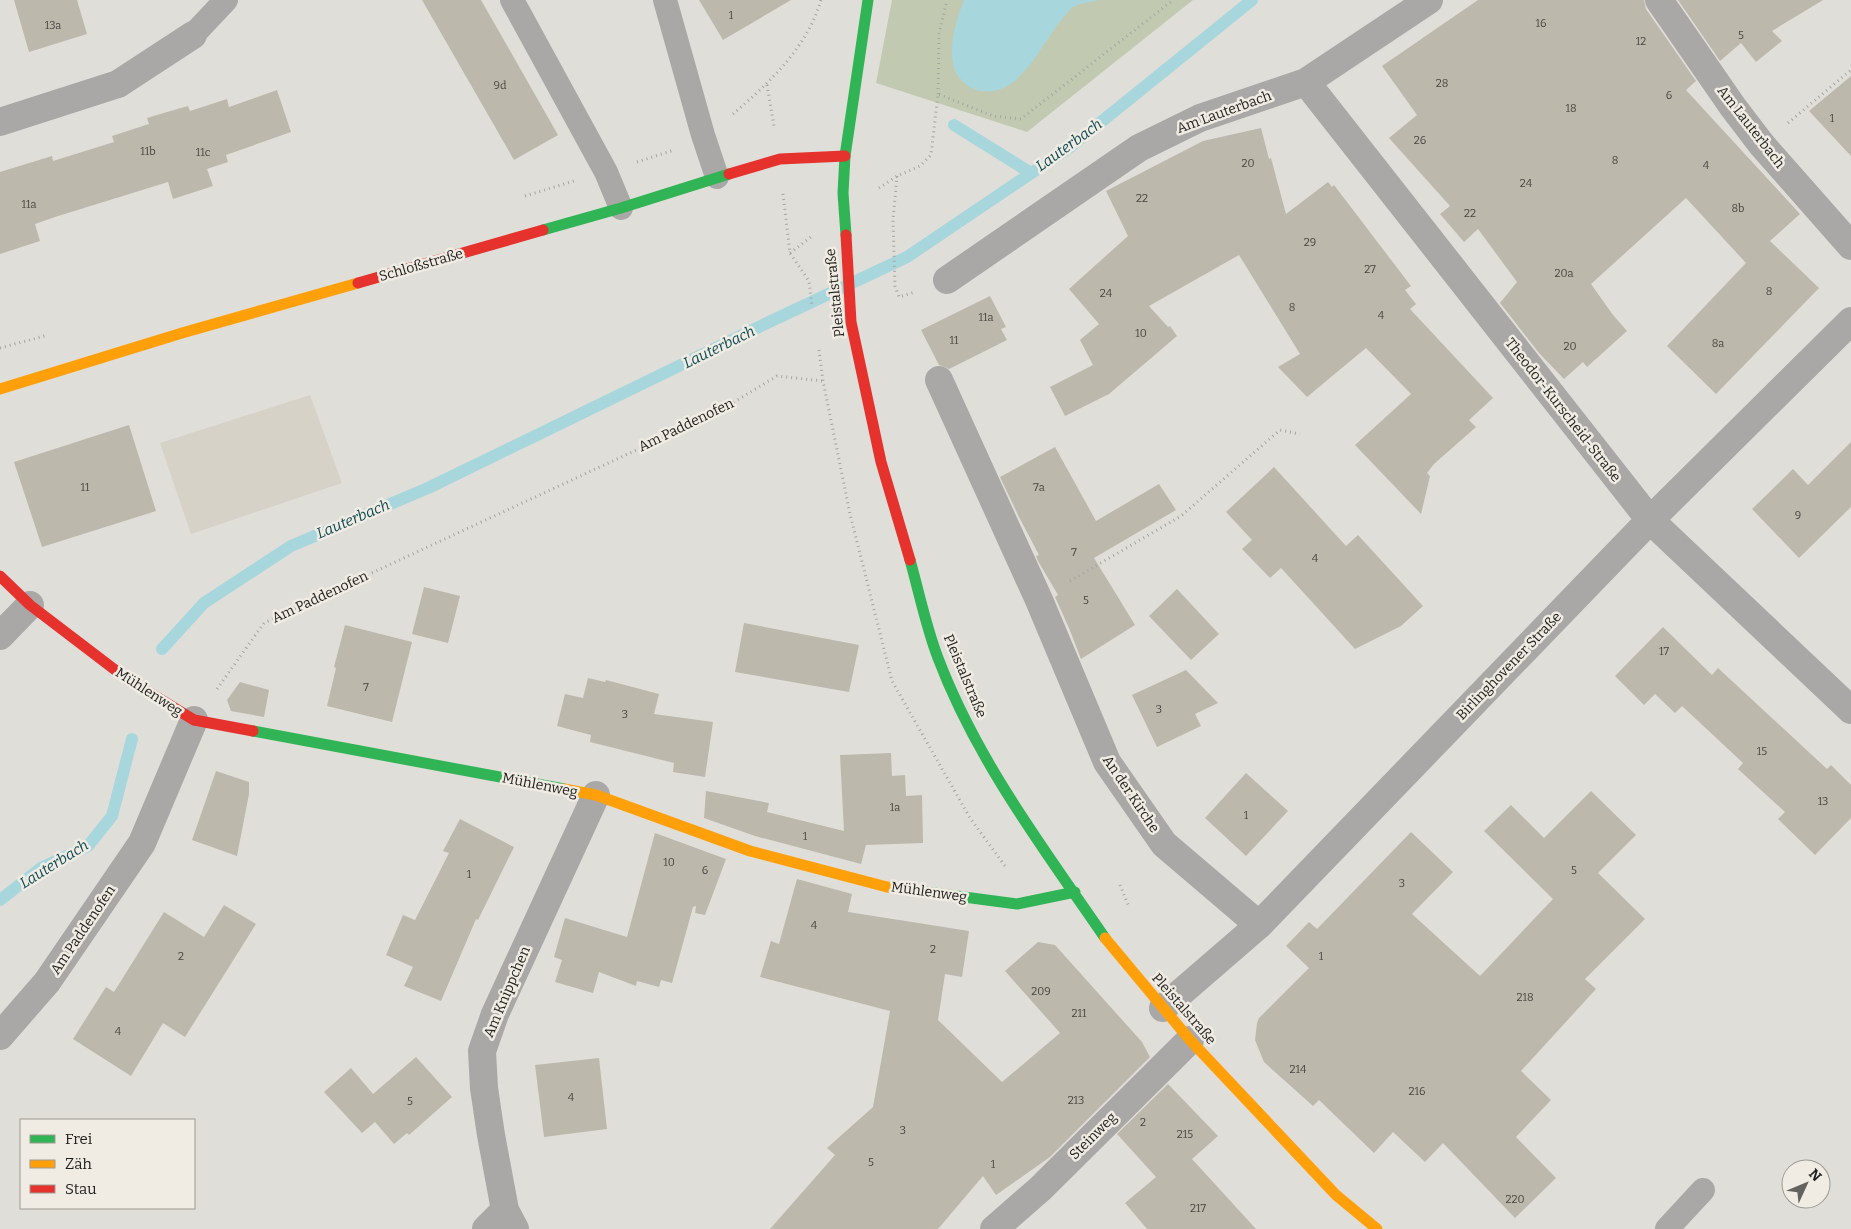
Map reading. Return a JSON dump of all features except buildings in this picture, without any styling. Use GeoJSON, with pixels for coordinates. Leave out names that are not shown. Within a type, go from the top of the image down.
{"type":"FeatureCollection","features":[{"type":"Feature","properties":{"kind":"main road","name":"Pleistalstraße"},"geometry":{"type":"LineString","coordinates":[[868,0],[845,156],[842,193],[851,322],[881,462],[938,658],[973,734],[1014,806],[1113,949],[1190,1040],[1336,1195],[1377,1229]]}},
{"type":"Feature","properties":{"kind":"main road","name":"Schloßstraße"},"geometry":{"type":"LineString","coordinates":[[0,389],[182,333],[621,208],[780,159],[845,156]]}},
{"type":"Feature","properties":{"kind":"main road","name":"Mühlenweg"},"geometry":{"type":"LineString","coordinates":[[0,576],[30,605],[127,679],[194,720],[596,795],[750,851],[887,887],[1017,904],[1075,892]]}},
{"type":"Feature","properties":{"kind":"street","name":"Am Lauterbach"},"geometry":{"type":"LineString","coordinates":[[947,280],[1139,148],[1200,118],[1306,82],[1429,0]]}},
{"type":"Feature","properties":{"kind":"street","name":"Am Lauterbach"},"geometry":{"type":"LineString","coordinates":[[1659,0],[1733,107],[1762,145],[1851,246]]}},
{"type":"Feature","properties":{"kind":"street"},"geometry":{"type":"LineString","coordinates":[[0,122],[118,84],[193,35]]}},
{"type":"Feature","properties":{"kind":"street","name":"Theodor-Kurscheid-Straße"},"geometry":{"type":"LineString","coordinates":[[1306,82],[1650,520],[1851,710]]}},
{"type":"Feature","properties":{"kind":"street","name":"Birlinghovener Straße"},"geometry":{"type":"LineString","coordinates":[[1163,1008],[1259,925],[1650,520],[1851,321]]}},
{"type":"Feature","properties":{"kind":"street","name":"An der Kirche"},"geometry":{"type":"LineString","coordinates":[[939,380],[1039,600],[1107,762],[1164,844],[1259,925]]}},
{"type":"Feature","properties":{"kind":"street"},"geometry":{"type":"LineString","coordinates":[[0,636],[30,605]]}},
{"type":"Feature","properties":{"kind":"street","name":"Am Paddenofen"},"geometry":{"type":"LineString","coordinates":[[0,1036],[48,982],[142,843],[194,720]]}},
{"type":"Feature","properties":{"kind":"street","name":"Am Knippchen"},"geometry":{"type":"LineString","coordinates":[[502,1223],[484,1088],[482,1051],[495,1014],[596,795]]}},
{"type":"Feature","properties":{"kind":"street","name":"Steinweg"},"geometry":{"type":"LineString","coordinates":[[994,1229],[1040,1189],[1190,1040]]}},
{"type":"Feature","properties":{"kind":"lane"},"geometry":{"type":"LineString","coordinates":[[193,35],[226,0]]}},
{"type":"Feature","properties":{"kind":"lane"},"geometry":{"type":"LineString","coordinates":[[512,0],[606,172],[621,208]]}},
{"type":"Feature","properties":{"kind":"lane"},"geometry":{"type":"LineString","coordinates":[[665,0],[703,135],[717,177]]}},
{"type":"Feature","properties":{"kind":"lane"},"geometry":{"type":"LineString","coordinates":[[1667,1229],[1703,1190]]}},
{"type":"Feature","properties":{"kind":"path"},"geometry":{"type":"LineString","coordinates":[[520,198],[675,150],[720,125],[767,85],[797,50],[821,0]]}},
{"type":"Feature","properties":{"kind":"path"},"geometry":{"type":"LineString","coordinates":[[899,297],[895,286],[893,220],[897,176],[920,166],[931,155],[938,94],[939,34],[947,0]]}},
{"type":"Feature","properties":{"kind":"path"},"geometry":{"type":"LineString","coordinates":[[938,94],[993,116],[1021,119],[1173,0]]}},
{"type":"Feature","properties":{"kind":"path"},"geometry":{"type":"LineString","coordinates":[[1762,145],[1851,70]]}},
{"type":"Feature","properties":{"kind":"path"},"geometry":{"type":"LineString","coordinates":[[790,252],[809,281]]}},
{"type":"Feature","properties":{"kind":"path"},"geometry":{"type":"LineString","coordinates":[[0,348],[56,332]]}},
{"type":"Feature","properties":{"kind":"path","name":"Am Paddenofen"},"geometry":{"type":"LineString","coordinates":[[194,720],[264,623],[716,413],[777,376],[823,382]]}},
{"type":"Feature","properties":{"kind":"path"},"geometry":{"type":"LineString","coordinates":[[1039,600],[1181,516],[1280,430],[1300,434]]}},
{"type":"Feature","properties":{"kind":"shaded area"},"geometry":{"type":"Polygon","coordinates":[[[310,395],[342,483],[191,534],[160,443],[310,395]]]}},
{"type":"Feature","properties":{"kind":"green space"},"geometry":{"type":"Polygon","coordinates":[[[892,0],[1193,0],[1027,132],[876,83],[892,0]]]}},
{"type":"Feature","properties":{"kind":"water"},"geometry":{"type":"Polygon","coordinates":[[[964,0],[1099,0],[1079,4],[1070,9],[1019,77],[1007,86],[995,91],[981,91],[969,86],[957,75],[953,63],[952,45],[964,0]]]}},
{"type":"Feature","properties":{"kind":"waterway","name":"Lauterbach"},"geometry":{"type":"LineString","coordinates":[[162,649],[204,603],[291,546],[428,488],[907,257],[1070,147],[1252,0]]}},
{"type":"Feature","properties":{"kind":"waterway"},"geometry":{"type":"LineString","coordinates":[[954,125],[1031,173]]}},
{"type":"Feature","properties":{"kind":"waterway","name":"Lauterbach"},"geometry":{"type":"LineString","coordinates":[[0,900],[41,868],[88,846],[112,816],[132,739]]}},
{"type":"Feature","properties":{"kind":"traffic: fast"},"geometry":{"type":"LineString","coordinates":[[846,235],[843,193],[845,156],[868,0]]}},
{"type":"Feature","properties":{"kind":"traffic: fast"},"geometry":{"type":"LineString","coordinates":[[543,230],[729,174]]}},
{"type":"Feature","properties":{"kind":"traffic: fast"},"geometry":{"type":"LineString","coordinates":[[910,560],[926,622],[938,658],[972,733],[1013,803],[1105,938]]}},
{"type":"Feature","properties":{"kind":"traffic: fast"},"geometry":{"type":"LineString","coordinates":[[253,731],[564,789]]}},
{"type":"Feature","properties":{"kind":"traffic: fast"},"geometry":{"type":"LineString","coordinates":[[911,890],[1017,904],[1075,892]]}},
{"type":"Feature","properties":{"kind":"traffic: slow"},"geometry":{"type":"LineString","coordinates":[[0,389],[182,333],[358,283]]}},
{"type":"Feature","properties":{"kind":"traffic: slow"},"geometry":{"type":"LineString","coordinates":[[564,789],[596,795],[750,851],[887,887],[911,890]]}},
{"type":"Feature","properties":{"kind":"traffic: slow"},"geometry":{"type":"LineString","coordinates":[[1105,938],[1190,1040],[1336,1195],[1377,1229]]}},
{"type":"Feature","properties":{"kind":"traffic: jam"},"geometry":{"type":"LineString","coordinates":[[729,174],[780,159],[845,156]]}},
{"type":"Feature","properties":{"kind":"traffic: jam"},"geometry":{"type":"LineString","coordinates":[[358,283],[543,230]]}},
{"type":"Feature","properties":{"kind":"traffic: jam"},"geometry":{"type":"LineString","coordinates":[[846,235],[851,322],[881,462],[910,560]]}},
{"type":"Feature","properties":{"kind":"traffic: jam"},"geometry":{"type":"LineString","coordinates":[[0,576],[30,605],[127,679],[194,720],[253,731]]}}]}
